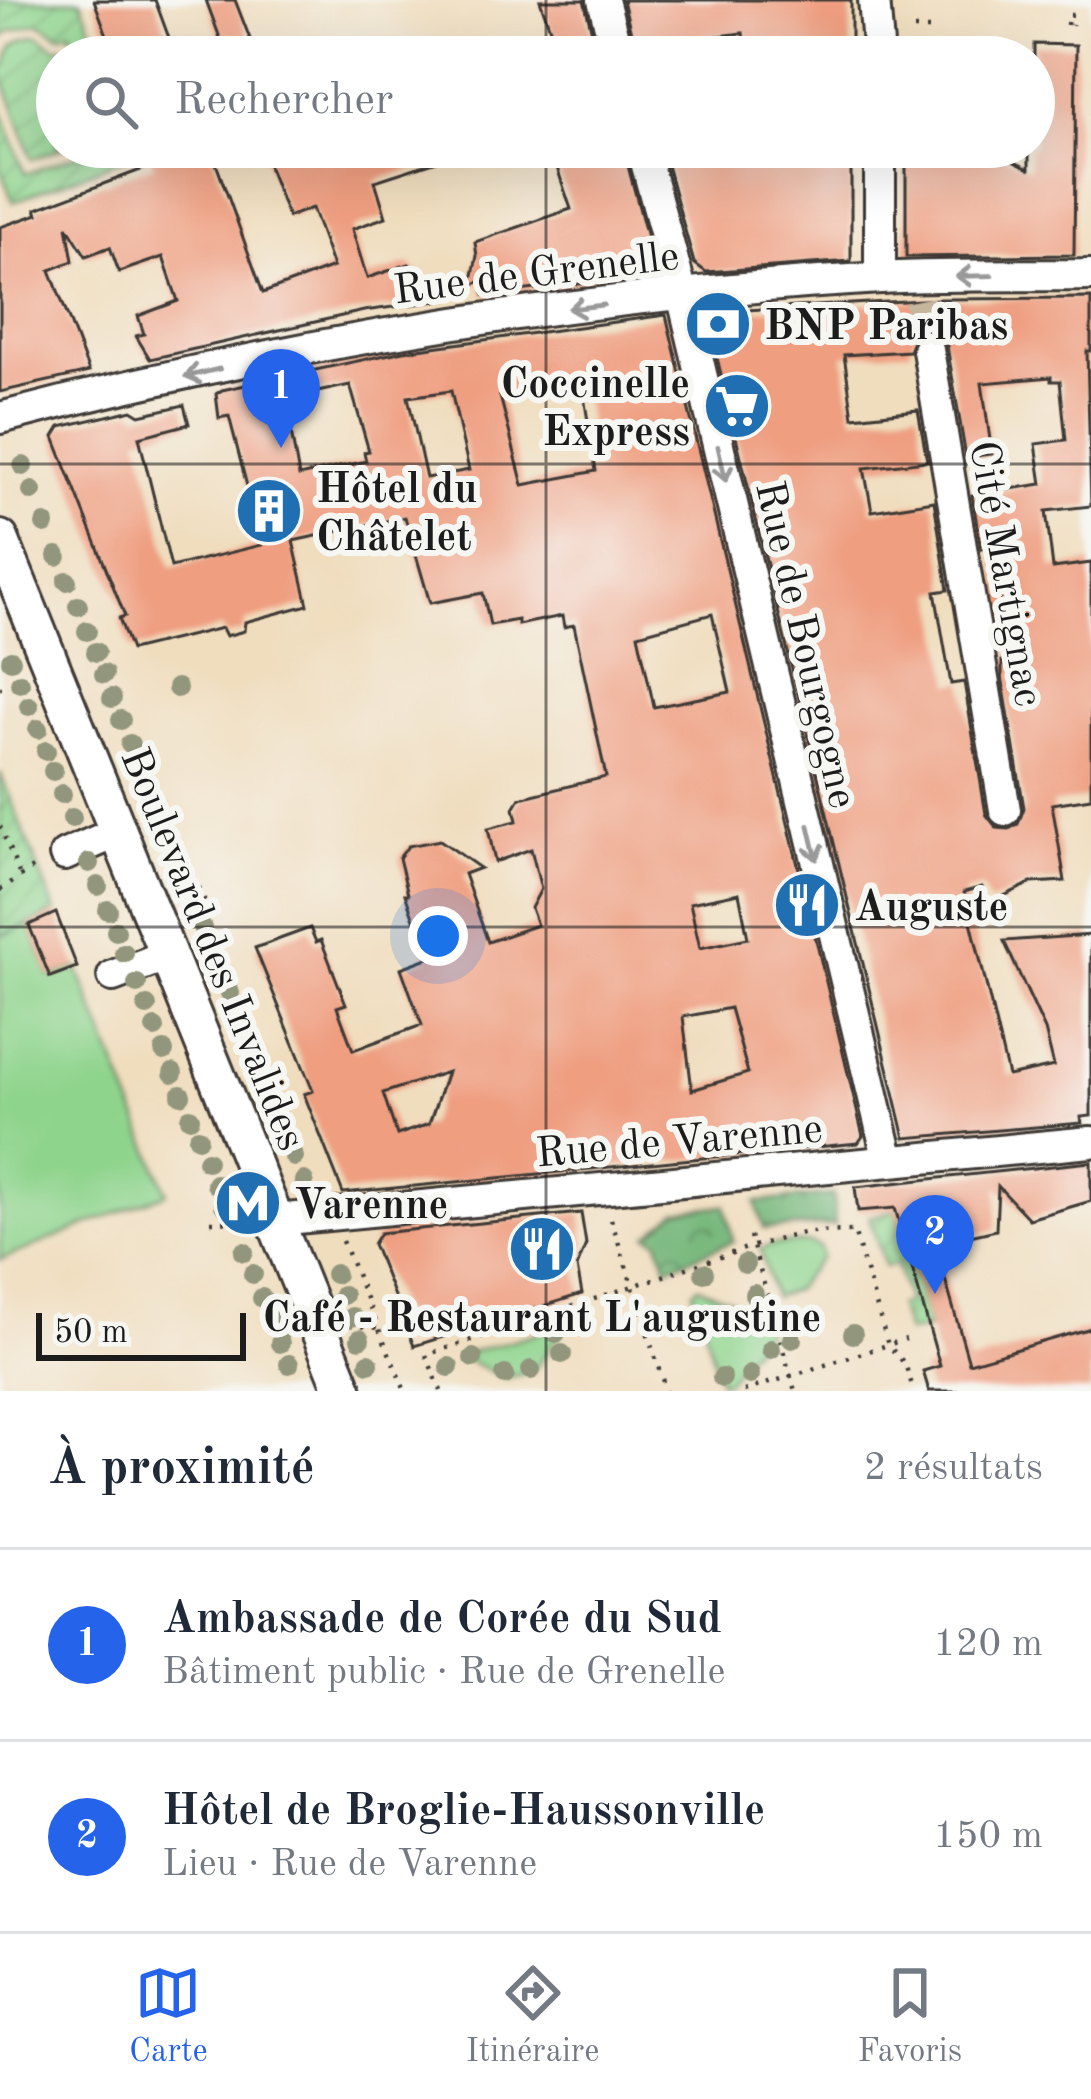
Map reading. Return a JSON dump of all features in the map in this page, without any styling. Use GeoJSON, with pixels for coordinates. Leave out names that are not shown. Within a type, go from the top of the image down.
{"type":"FeatureCollection","features":[{"type":"Feature","properties":{"kind":"main road","name":"Boulevard des Invalides"},"geometry":{"type":"LineString","coordinates":[[0,539],[344,1391]]}},
{"type":"Feature","properties":{"kind":"street"},"geometry":{"type":"LineString","coordinates":[[603,0],[612,36]]}},
{"type":"Feature","properties":{"kind":"street"},"geometry":{"type":"LineString","coordinates":[[874,0],[877,36]]}},
{"type":"Feature","properties":{"kind":"street","name":"Rue de Bourgogne"},"geometry":{"type":"LineString","coordinates":[[648,168],[889,1161]]}},
{"type":"Feature","properties":{"kind":"street"},"geometry":{"type":"LineString","coordinates":[[880,168],[880,278]]}},
{"type":"Feature","properties":{"kind":"street","name":"Rue de Grenelle"},"geometry":{"type":"LineString","coordinates":[[0,418],[372,334],[682,294],[880,278],[917,289],[1091,275]]}},
{"type":"Feature","properties":{"kind":"street","name":"Cité Martignac"},"geometry":{"type":"LineString","coordinates":[[928,350],[1005,810]]}},
{"type":"Feature","properties":{"kind":"street"},"geometry":{"type":"LineString","coordinates":[[65,855],[120,831]]}},
{"type":"Feature","properties":{"kind":"street"},"geometry":{"type":"LineString","coordinates":[[113,976],[170,955]]}},
{"type":"Feature","properties":{"kind":"street","name":"Rue de Varenne"},"geometry":{"type":"LineString","coordinates":[[276,1220],[1091,1142]]}},
{"type":"Feature","properties":{"kind":"path"},"geometry":{"type":"LineString","coordinates":[[914,29],[936,29]]}},
{"type":"Feature","properties":{"kind":"path"},"geometry":{"type":"LineString","coordinates":[[0,826],[20,873]]}},
{"type":"Feature","properties":{"kind":"path"},"geometry":{"type":"LineString","coordinates":[[0,890],[20,873],[65,855]]}},
{"type":"Feature","properties":{"kind":"path"},"geometry":{"type":"LineString","coordinates":[[199,887],[207,906]]}},
{"type":"Feature","properties":{"kind":"path"},"geometry":{"type":"LineString","coordinates":[[216,1193],[223,1184]]}},
{"type":"Feature","properties":{"kind":"path"},"geometry":{"type":"LineString","coordinates":[[614,1230],[666,1391]]}},
{"type":"Feature","properties":{"kind":"path"},"geometry":{"type":"LineString","coordinates":[[441,1391],[426,1354],[753,1246],[807,1232],[854,1231],[889,1345],[905,1364],[914,1391]]}},
{"type":"Feature","properties":{"kind":"path"},"geometry":{"type":"LineString","coordinates":[[750,1236],[795,1391]]}},
{"type":"Feature","properties":{"kind":"path"},"geometry":{"type":"LineString","coordinates":[[380,1328],[405,1391]]}},
{"type":"Feature","properties":{"kind":"path"},"geometry":{"type":"LineString","coordinates":[[744,1391],[763,1389],[906,1339]]}},
{"type":"Feature","properties":{"kind":"green space"},"geometry":{"type":"Polygon","coordinates":[[[0,0],[81,0],[94,36],[72,36],[70,31],[59,35],[39,23],[9,32],[0,41],[0,0]]]}},
{"type":"Feature","properties":{"kind":"green space"},"geometry":{"type":"Polygon","coordinates":[[[39,36],[36,158],[32,159],[0,68],[6,66],[15,44],[39,36]]]}},
{"type":"Feature","properties":{"kind":"green space"},"geometry":{"type":"Polygon","coordinates":[[[0,106],[25,174],[41,168],[99,168],[13,202],[0,167],[0,106]]]}},
{"type":"Feature","properties":{"kind":"green space"},"geometry":{"type":"Polygon","coordinates":[[[0,772],[56,913],[0,936],[0,772]]]}},
{"type":"Feature","properties":{"kind":"green space"},"geometry":{"type":"Polygon","coordinates":[[[29,925],[50,977],[77,967],[167,1193],[0,1260],[0,936],[29,925]]]}},
{"type":"Feature","properties":{"kind":"green space"},"geometry":{"type":"Polygon","coordinates":[[[833,1195],[835,1225],[764,1229],[756,1202],[833,1195]]]}},
{"type":"Feature","properties":{"kind":"green space"},"geometry":{"type":"Polygon","coordinates":[[[725,1205],[733,1241],[667,1268],[659,1241],[648,1235],[678,1211],[725,1205]]]}},
{"type":"Feature","properties":{"kind":"green space"},"geometry":{"type":"Polygon","coordinates":[[[896,1210],[930,1328],[907,1333],[898,1306],[908,1302],[896,1264],[885,1267],[869,1217],[896,1210]]]}},
{"type":"Feature","properties":{"kind":"green space"},"geometry":{"type":"Polygon","coordinates":[[[809,1243],[819,1247],[821,1257],[794,1290],[774,1297],[760,1249],[809,1243]]]}},
{"type":"Feature","properties":{"kind":"green space"},"geometry":{"type":"Polygon","coordinates":[[[698,1286],[759,1312],[766,1330],[727,1381],[720,1382],[693,1291],[698,1286]]]}},
{"type":"Feature","properties":{"kind":"green space"},"geometry":{"type":"Polygon","coordinates":[[[555,1328],[561,1332],[533,1372],[505,1378],[468,1361],[471,1352],[555,1328]]]}},
{"type":"Feature","properties":{"kind":"building"},"geometry":{"type":"Polygon","coordinates":[[[94,0],[155,0],[168,36],[107,36],[94,0]]]}},
{"type":"Feature","properties":{"kind":"building"},"geometry":{"type":"Polygon","coordinates":[[[206,0],[235,0],[249,36],[219,36],[206,0]]]}},
{"type":"Feature","properties":{"kind":"building"},"geometry":{"type":"Polygon","coordinates":[[[540,0],[584,0],[593,36],[553,36],[540,0]]]}},
{"type":"Feature","properties":{"kind":"building"},"geometry":{"type":"Polygon","coordinates":[[[623,0],[851,0],[851,36],[632,36],[623,0]]]}},
{"type":"Feature","properties":{"kind":"building"},"geometry":{"type":"Polygon","coordinates":[[[1055,44],[1076,45],[1074,255],[906,257],[906,168],[1055,168],[1055,44]]]}},
{"type":"Feature","properties":{"kind":"building"},"geometry":{"type":"Polygon","coordinates":[[[146,168],[218,168],[263,293],[333,267],[312,208],[288,217],[269,168],[415,168],[375,181],[386,217],[352,229],[367,278],[409,264],[445,300],[364,311],[150,359],[136,336],[144,334],[138,316],[178,301],[163,257],[119,272],[110,247],[86,256],[67,226],[73,261],[50,270],[89,372],[0,392],[0,227],[38,214],[36,209],[146,168]]]}},
{"type":"Feature","properties":{"kind":"building"},"geometry":{"type":"Polygon","coordinates":[[[557,168],[629,168],[657,275],[484,295],[482,281],[471,285],[475,242],[571,209],[557,168]]]}},
{"type":"Feature","properties":{"kind":"building"},"geometry":{"type":"Polygon","coordinates":[[[668,168],[851,168],[851,261],[706,272],[694,263],[668,168]]]}},
{"type":"Feature","properties":{"kind":"building"},"geometry":{"type":"Polygon","coordinates":[[[1091,298],[1091,351],[1087,351],[1091,506],[1046,511],[1053,568],[1091,563],[1091,798],[1052,804],[1065,881],[1031,883],[989,903],[982,887],[964,892],[1008,1076],[1054,1066],[1045,1030],[1004,941],[1091,935],[1091,1116],[1081,1117],[1082,1123],[905,1138],[707,316],[710,312],[940,299],[1091,298]],[[936,332],[915,336],[909,351],[844,355],[853,417],[918,410],[927,461],[864,468],[872,511],[934,501],[948,590],[935,592],[951,684],[964,682],[986,814],[997,828],[1009,829],[1018,824],[1024,808],[1002,676],[1002,661],[1010,659],[992,548],[981,549],[972,495],[1042,484],[1036,444],[1066,440],[1060,381],[1051,381],[1051,377],[982,383],[992,454],[966,457],[947,346],[936,332]]]}},
{"type":"Feature","properties":{"kind":"building"},"geometry":{"type":"Polygon","coordinates":[[[666,315],[863,1136],[858,1143],[343,1193],[304,1094],[313,1091],[255,948],[310,928],[316,942],[321,940],[346,1004],[337,1007],[353,1050],[422,1025],[401,968],[428,958],[405,894],[399,858],[408,846],[440,840],[480,868],[464,874],[488,942],[537,925],[531,908],[541,889],[531,849],[495,862],[488,828],[517,821],[514,808],[520,798],[606,777],[574,625],[564,627],[562,616],[490,625],[483,593],[430,603],[405,517],[293,541],[308,605],[245,622],[244,631],[226,636],[222,628],[131,650],[119,618],[125,616],[54,437],[60,427],[132,410],[140,415],[184,405],[189,424],[139,437],[171,567],[262,545],[229,416],[219,418],[216,394],[404,351],[666,315]],[[582,384],[500,396],[523,485],[596,471],[582,384]],[[350,385],[285,399],[299,476],[366,461],[364,452],[369,451],[350,385]],[[451,391],[408,397],[426,478],[469,470],[451,391]],[[712,614],[638,634],[654,707],[730,692],[712,614]],[[739,893],[690,903],[700,948],[748,938],[739,893]],[[730,1008],[683,1017],[692,1090],[748,1073],[730,1008]],[[447,1072],[383,1093],[397,1135],[429,1124],[447,1072]]]}},
{"type":"Feature","properties":{"kind":"building"},"geometry":{"type":"Polygon","coordinates":[[[56,913],[77,967],[50,977],[29,925],[56,913]]]}},
{"type":"Feature","properties":{"kind":"building"},"geometry":{"type":"Polygon","coordinates":[[[1091,1162],[1091,1201],[1029,1219],[998,1186],[996,1230],[935,1244],[969,1363],[1091,1328],[1091,1391],[929,1391],[923,1371],[940,1366],[895,1208],[858,1211],[855,1187],[1091,1162]]]}},
{"type":"Feature","properties":{"kind":"building"},"geometry":{"type":"Polygon","coordinates":[[[581,1213],[586,1244],[577,1267],[582,1294],[414,1346],[373,1244],[380,1233],[581,1213]]]}},
{"type":"Feature","properties":{"kind":"tunnel"},"geometry":{"type":"LineString","coordinates":[[919,300],[928,350]]}},
{"type":"Feature","properties":{"kind":"place","name":"BNP Paribas"},"geometry":{"type":"Point","coordinates":[718,324]}},
{"type":"Feature","properties":{"kind":"place","name":"Coccinelle Express"},"geometry":{"type":"Point","coordinates":[737,406]}},
{"type":"Feature","properties":{"kind":"place","name":"Ambassade de Corée du Sud"},"geometry":{"type":"Point","coordinates":[281,448]}},
{"type":"Feature","properties":{"kind":"place","name":"Hôtel du Châtelet"},"geometry":{"type":"Point","coordinates":[269,511]}},
{"type":"Feature","properties":{"kind":"place","name":"Auguste"},"geometry":{"type":"Point","coordinates":[807,905]}},
{"type":"Feature","properties":{"kind":"place","name":"Varenne"},"geometry":{"type":"Point","coordinates":[248,1203]}},
{"type":"Feature","properties":{"kind":"place","name":"Café - Restaurant L'augustine"},"geometry":{"type":"Point","coordinates":[542,1249]}},
{"type":"Feature","properties":{"kind":"place","name":"Hôtel de Broglie-Haussonville"},"geometry":{"type":"Point","coordinates":[935,1294]}}]}
